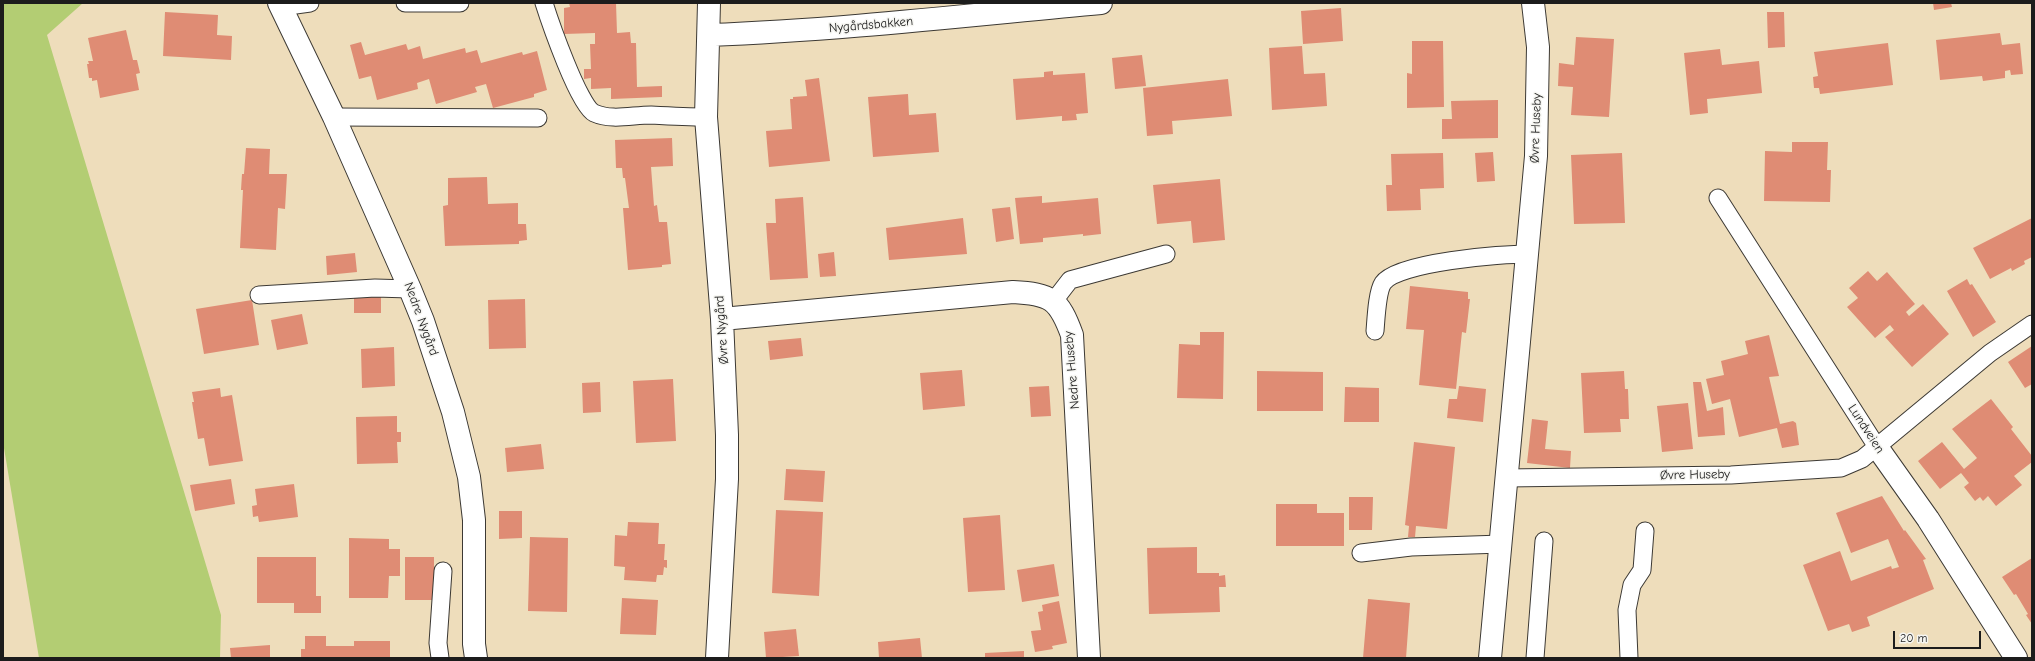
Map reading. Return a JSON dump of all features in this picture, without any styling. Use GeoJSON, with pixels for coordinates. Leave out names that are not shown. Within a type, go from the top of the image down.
{"type":"FeatureCollection","features":[{"type":"Feature","properties":{"kind":"street","name":"Øvre Nygård"},"geometry":{"type":"LineString","coordinates":[[709,3],[706,117],[722,319],[725,374],[727,479],[717,658]]}},
{"type":"Feature","properties":{"kind":"street","name":"Nygårdsbakken"},"geometry":{"type":"LineString","coordinates":[[709,35],[833,28],[1033,6],[1101,3]]}},
{"type":"Feature","properties":{"kind":"street","name":"Øvre Huseby"},"geometry":{"type":"LineString","coordinates":[[1490,658],[1502,544],[1506,478],[1536,156],[1538,47],[1533,3]]}},
{"type":"Feature","properties":{"kind":"street","name":"Nedre Nygård"},"geometry":{"type":"LineString","coordinates":[[280,5],[334,117],[410,289],[423,321],[453,412],[469,477],[474,520],[474,644],[476,658]]}},
{"type":"Feature","properties":{"kind":"street","name":"Nedre Huseby"},"geometry":{"type":"LineString","coordinates":[[722,319],[1013,292],[1036,294],[1053,302],[1064,313],[1072,335],[1089,658]]}},
{"type":"Feature","properties":{"kind":"street","name":"Lundveien"},"geometry":{"type":"LineString","coordinates":[[1877,447],[1928,520],[2016,658]]}},
{"type":"Feature","properties":{"kind":"lane"},"geometry":{"type":"LineString","coordinates":[[280,5],[310,3]]}},
{"type":"Feature","properties":{"kind":"lane"},"geometry":{"type":"LineString","coordinates":[[405,3],[460,3]]}},
{"type":"Feature","properties":{"kind":"lane"},"geometry":{"type":"LineString","coordinates":[[544,3],[572,77],[588,109],[594,113],[616,118],[649,115],[706,117]]}},
{"type":"Feature","properties":{"kind":"lane"},"geometry":{"type":"LineString","coordinates":[[334,117],[538,118]]}},
{"type":"Feature","properties":{"kind":"lane","name":"Lundveien"},"geometry":{"type":"LineString","coordinates":[[1718,198],[1877,447]]}},
{"type":"Feature","properties":{"kind":"lane"},"geometry":{"type":"LineString","coordinates":[[1053,302],[1063,286],[1070,280],[1166,254]]}},
{"type":"Feature","properties":{"kind":"lane"},"geometry":{"type":"LineString","coordinates":[[1374,331],[1382,284],[1391,275],[1409,269],[1463,259],[1504,254],[1528,254]]}},
{"type":"Feature","properties":{"kind":"lane"},"geometry":{"type":"LineString","coordinates":[[258,295],[375,288],[410,289]]}},
{"type":"Feature","properties":{"kind":"lane","name":"Øvre Huseby"},"geometry":{"type":"LineString","coordinates":[[1506,478],[1731,475],[1841,468],[1862,459],[1990,353],[2032,324]]}},
{"type":"Feature","properties":{"kind":"lane"},"geometry":{"type":"LineString","coordinates":[[1629,658],[1627,610],[1632,585],[1642,570],[1645,531]]}},
{"type":"Feature","properties":{"kind":"lane"},"geometry":{"type":"LineString","coordinates":[[1535,658],[1544,541]]}},
{"type":"Feature","properties":{"kind":"lane"},"geometry":{"type":"LineString","coordinates":[[1361,553],[1411,547],[1502,544]]}},
{"type":"Feature","properties":{"kind":"lane"},"geometry":{"type":"LineString","coordinates":[[440,658],[438,642],[443,571]]}},
{"type":"Feature","properties":{"kind":"green space"},"geometry":{"type":"Polygon","coordinates":[[[3,3],[83,3],[47,35],[221,615],[220,658],[39,658],[3,442],[3,3]]]}},
{"type":"Feature","properties":{"kind":"building"},"geometry":{"type":"Polygon","coordinates":[[[569,3],[616,3],[617,33],[630,32],[631,43],[636,43],[637,87],[662,86],[662,97],[611,99],[611,88],[591,89],[591,78],[584,79],[584,69],[591,69],[590,44],[595,44],[595,33],[564,34],[564,8],[570,7],[569,3]]]}},
{"type":"Feature","properties":{"kind":"building"},"geometry":{"type":"Polygon","coordinates":[[[1933,3],[1951,3],[1952,7],[1934,10],[1933,3]]]}},
{"type":"Feature","properties":{"kind":"building"},"geometry":{"type":"Polygon","coordinates":[[[1341,8],[1343,41],[1303,44],[1301,11],[1341,8]]]}},
{"type":"Feature","properties":{"kind":"building"},"geometry":{"type":"Polygon","coordinates":[[[165,12],[218,15],[217,35],[232,36],[231,60],[163,56],[165,12]]]}},
{"type":"Feature","properties":{"kind":"building"},"geometry":{"type":"Polygon","coordinates":[[[1767,12],[1784,12],[1785,47],[1768,48],[1767,12]]]}},
{"type":"Feature","properties":{"kind":"building"},"geometry":{"type":"Polygon","coordinates":[[[126,30],[133,60],[137,60],[140,73],[136,74],[139,90],[100,98],[97,80],[92,81],[92,78],[89,78],[87,64],[89,64],[88,61],[93,61],[88,38],[126,30]]]}},
{"type":"Feature","properties":{"kind":"building"},"geometry":{"type":"Polygon","coordinates":[[[2000,33],[2002,45],[2020,43],[2023,74],[2011,75],[2010,70],[2005,71],[2005,78],[1983,81],[1982,76],[1940,80],[1936,40],[2000,33]]]}},
{"type":"Feature","properties":{"kind":"building"},"geometry":{"type":"Polygon","coordinates":[[[1576,37],[1614,39],[1609,117],[1571,115],[1573,87],[1558,86],[1559,63],[1574,65],[1576,37]]]}},
{"type":"Feature","properties":{"kind":"building"},"geometry":{"type":"Polygon","coordinates":[[[1412,41],[1443,41],[1444,107],[1407,108],[1407,73],[1412,74],[1412,41]]]}},
{"type":"Feature","properties":{"kind":"building"},"geometry":{"type":"Polygon","coordinates":[[[361,42],[365,55],[406,44],[408,50],[420,46],[423,59],[465,48],[466,53],[477,50],[481,63],[522,52],[523,55],[537,51],[547,90],[534,94],[534,97],[493,108],[486,84],[475,87],[477,92],[436,104],[429,79],[417,83],[418,89],[377,100],[371,76],[359,79],[350,45],[361,42]]]}},
{"type":"Feature","properties":{"kind":"building"},"geometry":{"type":"Polygon","coordinates":[[[1888,43],[1893,85],[1820,94],[1819,88],[1814,88],[1813,77],[1818,76],[1814,52],[1888,43]]]}},
{"type":"Feature","properties":{"kind":"building"},"geometry":{"type":"Polygon","coordinates":[[[1302,46],[1304,74],[1325,73],[1327,106],[1272,110],[1269,48],[1302,46]]]}},
{"type":"Feature","properties":{"kind":"building"},"geometry":{"type":"Polygon","coordinates":[[[1720,49],[1722,65],[1759,61],[1762,93],[1707,99],[1708,113],[1690,115],[1684,53],[1720,49]]]}},
{"type":"Feature","properties":{"kind":"building"},"geometry":{"type":"Polygon","coordinates":[[[1142,55],[1146,86],[1115,89],[1112,58],[1142,55]]]}},
{"type":"Feature","properties":{"kind":"building"},"geometry":{"type":"Polygon","coordinates":[[[1053,71],[1053,75],[1085,73],[1088,113],[1076,114],[1077,120],[1062,121],[1062,116],[1016,120],[1013,79],[1044,77],[1044,72],[1053,71]]]}},
{"type":"Feature","properties":{"kind":"building"},"geometry":{"type":"Polygon","coordinates":[[[819,78],[830,161],[769,167],[766,131],[792,129],[790,99],[793,99],[793,97],[807,96],[805,80],[819,78]]]}},
{"type":"Feature","properties":{"kind":"building"},"geometry":{"type":"Polygon","coordinates":[[[1228,79],[1232,116],[1172,121],[1173,134],[1147,136],[1143,88],[1228,79]]]}},
{"type":"Feature","properties":{"kind":"building"},"geometry":{"type":"Polygon","coordinates":[[[908,94],[909,115],[936,113],[939,152],[873,157],[868,97],[908,94]]]}},
{"type":"Feature","properties":{"kind":"building"},"geometry":{"type":"Polygon","coordinates":[[[1498,100],[1498,138],[1442,139],[1442,119],[1452,119],[1451,101],[1498,100]]]}},
{"type":"Feature","properties":{"kind":"building"},"geometry":{"type":"Polygon","coordinates":[[[672,138],[673,166],[651,167],[654,206],[657,205],[659,222],[667,222],[671,264],[662,265],[662,267],[628,270],[623,208],[629,208],[625,178],[623,178],[622,168],[616,168],[615,140],[672,138]]]}},
{"type":"Feature","properties":{"kind":"building"},"geometry":{"type":"Polygon","coordinates":[[[1792,142],[1828,142],[1827,170],[1831,170],[1830,202],[1764,201],[1765,151],[1792,152],[1792,142]]]}},
{"type":"Feature","properties":{"kind":"building"},"geometry":{"type":"Polygon","coordinates":[[[246,148],[270,149],[269,174],[287,174],[285,209],[278,208],[276,250],[240,248],[243,190],[241,190],[246,148]]]}},
{"type":"Feature","properties":{"kind":"building"},"geometry":{"type":"Polygon","coordinates":[[[1493,152],[1495,181],[1477,182],[1475,153],[1493,152]]]}},
{"type":"Feature","properties":{"kind":"building"},"geometry":{"type":"Polygon","coordinates":[[[1443,153],[1444,188],[1420,189],[1421,210],[1387,211],[1386,185],[1392,185],[1391,154],[1443,153]]]}},
{"type":"Feature","properties":{"kind":"building"},"geometry":{"type":"Polygon","coordinates":[[[1622,153],[1625,223],[1574,224],[1571,155],[1622,153]]]}},
{"type":"Feature","properties":{"kind":"building"},"geometry":{"type":"Polygon","coordinates":[[[487,177],[488,204],[518,203],[518,224],[526,224],[527,240],[519,241],[519,244],[445,246],[443,206],[448,205],[448,178],[487,177]]]}},
{"type":"Feature","properties":{"kind":"building"},"geometry":{"type":"Polygon","coordinates":[[[1220,179],[1225,240],[1193,243],[1191,221],[1157,224],[1153,185],[1220,179]]]}},
{"type":"Feature","properties":{"kind":"building"},"geometry":{"type":"Polygon","coordinates":[[[1042,196],[1042,203],[1098,198],[1101,234],[1083,236],[1083,234],[1043,238],[1043,242],[1020,244],[1015,198],[1042,196]]]}},
{"type":"Feature","properties":{"kind":"building"},"geometry":{"type":"Polygon","coordinates":[[[803,197],[808,278],[770,280],[766,223],[776,223],[775,199],[803,197]]]}},
{"type":"Feature","properties":{"kind":"building"},"geometry":{"type":"Polygon","coordinates":[[[1010,207],[1014,239],[996,242],[992,209],[1010,207]]]}},
{"type":"Feature","properties":{"kind":"building"},"geometry":{"type":"Polygon","coordinates":[[[963,218],[967,254],[889,260],[886,228],[963,218]]]}},
{"type":"Feature","properties":{"kind":"building"},"geometry":{"type":"Polygon","coordinates":[[[2032,218],[2032,257],[2024,261],[2025,264],[2012,271],[2011,268],[1990,279],[1973,248],[2032,218]]]}},
{"type":"Feature","properties":{"kind":"building"},"geometry":{"type":"Polygon","coordinates":[[[834,252],[836,276],[820,277],[818,254],[834,252]]]}},
{"type":"Feature","properties":{"kind":"building"},"geometry":{"type":"Polygon","coordinates":[[[355,253],[357,272],[327,275],[326,256],[355,253]]]}},
{"type":"Feature","properties":{"kind":"building"},"geometry":{"type":"Polygon","coordinates":[[[1868,271],[1877,281],[1887,272],[1915,304],[1906,312],[1909,316],[1923,304],[1949,334],[1912,367],[1885,337],[1894,330],[1890,325],[1875,338],[1847,307],[1858,298],[1849,288],[1868,271]]]}},
{"type":"Feature","properties":{"kind":"building"},"geometry":{"type":"Polygon","coordinates":[[[1967,279],[1970,285],[1972,284],[1996,322],[1973,337],[1947,291],[1967,279]]]}},
{"type":"Feature","properties":{"kind":"building"},"geometry":{"type":"Polygon","coordinates":[[[1410,286],[1468,292],[1468,299],[1470,299],[1466,333],[1462,332],[1456,389],[1419,385],[1424,330],[1406,329],[1410,286]]]}},
{"type":"Feature","properties":{"kind":"building"},"geometry":{"type":"Polygon","coordinates":[[[354,297],[381,297],[381,313],[354,313],[354,297]]]}},
{"type":"Feature","properties":{"kind":"building"},"geometry":{"type":"Polygon","coordinates":[[[525,299],[526,348],[489,349],[488,300],[525,299]]]}},
{"type":"Feature","properties":{"kind":"building"},"geometry":{"type":"Polygon","coordinates":[[[252,300],[259,345],[204,354],[196,309],[252,300]]]}},
{"type":"Feature","properties":{"kind":"building"},"geometry":{"type":"Polygon","coordinates":[[[302,314],[308,344],[277,350],[271,320],[302,314]]]}},
{"type":"Feature","properties":{"kind":"building"},"geometry":{"type":"Polygon","coordinates":[[[1200,332],[1224,332],[1223,399],[1177,398],[1179,344],[1200,345],[1200,332]]]}},
{"type":"Feature","properties":{"kind":"building"},"geometry":{"type":"Polygon","coordinates":[[[1769,335],[1779,376],[1769,377],[1780,424],[1793,421],[1796,423],[1799,445],[1782,448],[1777,428],[1739,437],[1730,399],[1712,404],[1706,379],[1724,375],[1721,361],[1748,354],[1745,341],[1769,335]]]}},
{"type":"Feature","properties":{"kind":"building"},"geometry":{"type":"Polygon","coordinates":[[[801,338],[803,356],[770,360],[768,341],[801,338]]]}},
{"type":"Feature","properties":{"kind":"building"},"geometry":{"type":"Polygon","coordinates":[[[2032,346],[2032,384],[2025,388],[2008,362],[2032,346]]]}},
{"type":"Feature","properties":{"kind":"building"},"geometry":{"type":"Polygon","coordinates":[[[394,347],[395,386],[362,388],[361,349],[394,347]]]}},
{"type":"Feature","properties":{"kind":"building"},"geometry":{"type":"Polygon","coordinates":[[[962,370],[965,406],[923,410],[920,373],[962,370]]]}},
{"type":"Feature","properties":{"kind":"building"},"geometry":{"type":"Polygon","coordinates":[[[1257,371],[1323,372],[1323,411],[1257,411],[1257,371]]]}},
{"type":"Feature","properties":{"kind":"building"},"geometry":{"type":"Polygon","coordinates":[[[1624,371],[1625,389],[1628,389],[1629,419],[1620,419],[1621,432],[1584,433],[1581,373],[1624,371]]]}},
{"type":"Feature","properties":{"kind":"building"},"geometry":{"type":"Polygon","coordinates":[[[673,379],[676,441],[636,443],[633,381],[673,379]]]}},
{"type":"Feature","properties":{"kind":"building"},"geometry":{"type":"Polygon","coordinates":[[[600,382],[601,412],[583,413],[582,383],[600,382]]]}},
{"type":"Feature","properties":{"kind":"building"},"geometry":{"type":"Polygon","coordinates":[[[1693,382],[1701,382],[1707,411],[1723,407],[1725,435],[1698,437],[1693,382]]]}},
{"type":"Feature","properties":{"kind":"building"},"geometry":{"type":"Polygon","coordinates":[[[1049,386],[1051,416],[1031,417],[1029,387],[1049,386]]]}},
{"type":"Feature","properties":{"kind":"building"},"geometry":{"type":"Polygon","coordinates":[[[1459,386],[1486,389],[1483,422],[1447,418],[1449,399],[1457,399],[1459,386]]]}},
{"type":"Feature","properties":{"kind":"building"},"geometry":{"type":"Polygon","coordinates":[[[1345,387],[1379,388],[1379,422],[1344,422],[1345,387]]]}},
{"type":"Feature","properties":{"kind":"building"},"geometry":{"type":"Polygon","coordinates":[[[220,388],[221,397],[232,395],[243,461],[209,466],[204,438],[198,439],[192,402],[194,402],[192,392],[220,388]]]}},
{"type":"Feature","properties":{"kind":"building"},"geometry":{"type":"Polygon","coordinates":[[[1991,399],[2013,427],[2011,429],[2032,456],[2032,462],[2014,476],[2022,485],[1996,506],[1988,496],[1983,501],[1980,497],[1975,501],[1964,487],[1969,483],[1961,473],[1940,489],[1918,461],[1942,442],[1964,469],[1977,458],[1952,429],[1991,399]]]}},
{"type":"Feature","properties":{"kind":"building"},"geometry":{"type":"Polygon","coordinates":[[[1688,403],[1693,449],[1662,452],[1657,406],[1688,403]]]}},
{"type":"Feature","properties":{"kind":"building"},"geometry":{"type":"Polygon","coordinates":[[[397,416],[397,432],[401,432],[401,442],[397,442],[398,463],[357,464],[356,417],[397,416]]]}},
{"type":"Feature","properties":{"kind":"building"},"geometry":{"type":"Polygon","coordinates":[[[1532,419],[1548,421],[1545,449],[1571,451],[1570,468],[1527,463],[1532,419]]]}},
{"type":"Feature","properties":{"kind":"building"},"geometry":{"type":"Polygon","coordinates":[[[1414,442],[1455,447],[1447,529],[1416,526],[1415,537],[1408,537],[1409,526],[1405,525],[1414,442]]]}},
{"type":"Feature","properties":{"kind":"building"},"geometry":{"type":"Polygon","coordinates":[[[541,444],[544,469],[507,472],[505,448],[541,444]]]}},
{"type":"Feature","properties":{"kind":"building"},"geometry":{"type":"Polygon","coordinates":[[[786,469],[825,471],[823,502],[784,500],[786,469]]]}},
{"type":"Feature","properties":{"kind":"building"},"geometry":{"type":"Polygon","coordinates":[[[231,479],[235,504],[195,511],[190,485],[231,479]]]}},
{"type":"Feature","properties":{"kind":"building"},"geometry":{"type":"Polygon","coordinates":[[[294,484],[298,517],[259,522],[258,516],[253,517],[252,506],[257,505],[255,489],[294,484]]]}},
{"type":"Feature","properties":{"kind":"building"},"geometry":{"type":"Polygon","coordinates":[[[1882,496],[1904,531],[1905,530],[1926,559],[1923,560],[1934,589],[1867,617],[1870,626],[1852,632],[1849,624],[1828,631],[1803,565],[1840,551],[1851,581],[1891,566],[1892,569],[1899,567],[1888,539],[1851,553],[1836,513],[1882,496]]]}},
{"type":"Feature","properties":{"kind":"building"},"geometry":{"type":"Polygon","coordinates":[[[1349,497],[1373,497],[1372,530],[1349,530],[1349,497]]]}},
{"type":"Feature","properties":{"kind":"building"},"geometry":{"type":"Polygon","coordinates":[[[1276,504],[1317,504],[1317,513],[1344,513],[1344,546],[1276,546],[1276,504]]]}},
{"type":"Feature","properties":{"kind":"building"},"geometry":{"type":"Polygon","coordinates":[[[776,510],[823,512],[819,596],[772,593],[776,510]]]}},
{"type":"Feature","properties":{"kind":"building"},"geometry":{"type":"Polygon","coordinates":[[[499,511],[522,511],[522,538],[499,539],[499,511]]]}},
{"type":"Feature","properties":{"kind":"building"},"geometry":{"type":"Polygon","coordinates":[[[1000,515],[1005,590],[968,592],[963,518],[1000,515]]]}},
{"type":"Feature","properties":{"kind":"building"},"geometry":{"type":"Polygon","coordinates":[[[628,522],[659,523],[658,544],[665,544],[664,560],[667,560],[667,568],[664,567],[663,575],[657,575],[656,582],[624,580],[625,567],[614,566],[615,535],[627,536],[628,522]]]}},
{"type":"Feature","properties":{"kind":"building"},"geometry":{"type":"Polygon","coordinates":[[[530,537],[568,538],[567,612],[528,611],[530,537]]]}},
{"type":"Feature","properties":{"kind":"building"},"geometry":{"type":"Polygon","coordinates":[[[349,538],[389,539],[389,549],[400,549],[400,576],[389,576],[388,598],[349,598],[349,538]]]}},
{"type":"Feature","properties":{"kind":"building"},"geometry":{"type":"Polygon","coordinates":[[[1197,547],[1197,573],[1219,573],[1219,576],[1225,575],[1226,587],[1219,587],[1220,612],[1149,614],[1147,548],[1197,547]]]}},
{"type":"Feature","properties":{"kind":"building"},"geometry":{"type":"Polygon","coordinates":[[[257,557],[316,557],[316,596],[321,596],[321,613],[294,613],[294,603],[257,603],[257,557]]]}},
{"type":"Feature","properties":{"kind":"building"},"geometry":{"type":"Polygon","coordinates":[[[405,557],[434,557],[434,600],[405,600],[405,557]]]}},
{"type":"Feature","properties":{"kind":"building"},"geometry":{"type":"Polygon","coordinates":[[[2032,558],[2032,624],[2016,594],[2014,595],[2002,577],[2032,558]]]}},
{"type":"Feature","properties":{"kind":"building"},"geometry":{"type":"Polygon","coordinates":[[[1054,564],[1059,596],[1022,602],[1017,570],[1054,564]]]}},
{"type":"Feature","properties":{"kind":"building"},"geometry":{"type":"Polygon","coordinates":[[[622,598],[658,600],[656,635],[620,634],[622,598]]]}},
{"type":"Feature","properties":{"kind":"building"},"geometry":{"type":"Polygon","coordinates":[[[1368,599],[1410,603],[1406,658],[1363,658],[1368,599]]]}},
{"type":"Feature","properties":{"kind":"building"},"geometry":{"type":"Polygon","coordinates":[[[1059,601],[1067,643],[1052,646],[1053,649],[1035,652],[1031,631],[1041,630],[1038,612],[1043,611],[1042,605],[1059,601]]]}},
{"type":"Feature","properties":{"kind":"building"},"geometry":{"type":"Polygon","coordinates":[[[796,629],[799,656],[766,658],[764,632],[796,629]]]}},
{"type":"Feature","properties":{"kind":"building"},"geometry":{"type":"Polygon","coordinates":[[[305,636],[326,636],[326,646],[354,646],[354,641],[390,641],[390,658],[301,658],[301,649],[305,649],[305,636]]]}},
{"type":"Feature","properties":{"kind":"building"},"geometry":{"type":"Polygon","coordinates":[[[920,638],[922,658],[879,658],[878,642],[920,638]]]}},
{"type":"Feature","properties":{"kind":"building"},"geometry":{"type":"Polygon","coordinates":[[[270,645],[270,658],[231,658],[230,648],[270,645]]]}},
{"type":"Feature","properties":{"kind":"building"},"geometry":{"type":"Polygon","coordinates":[[[1024,651],[1024,658],[985,658],[985,653],[1024,651]]]}}]}
